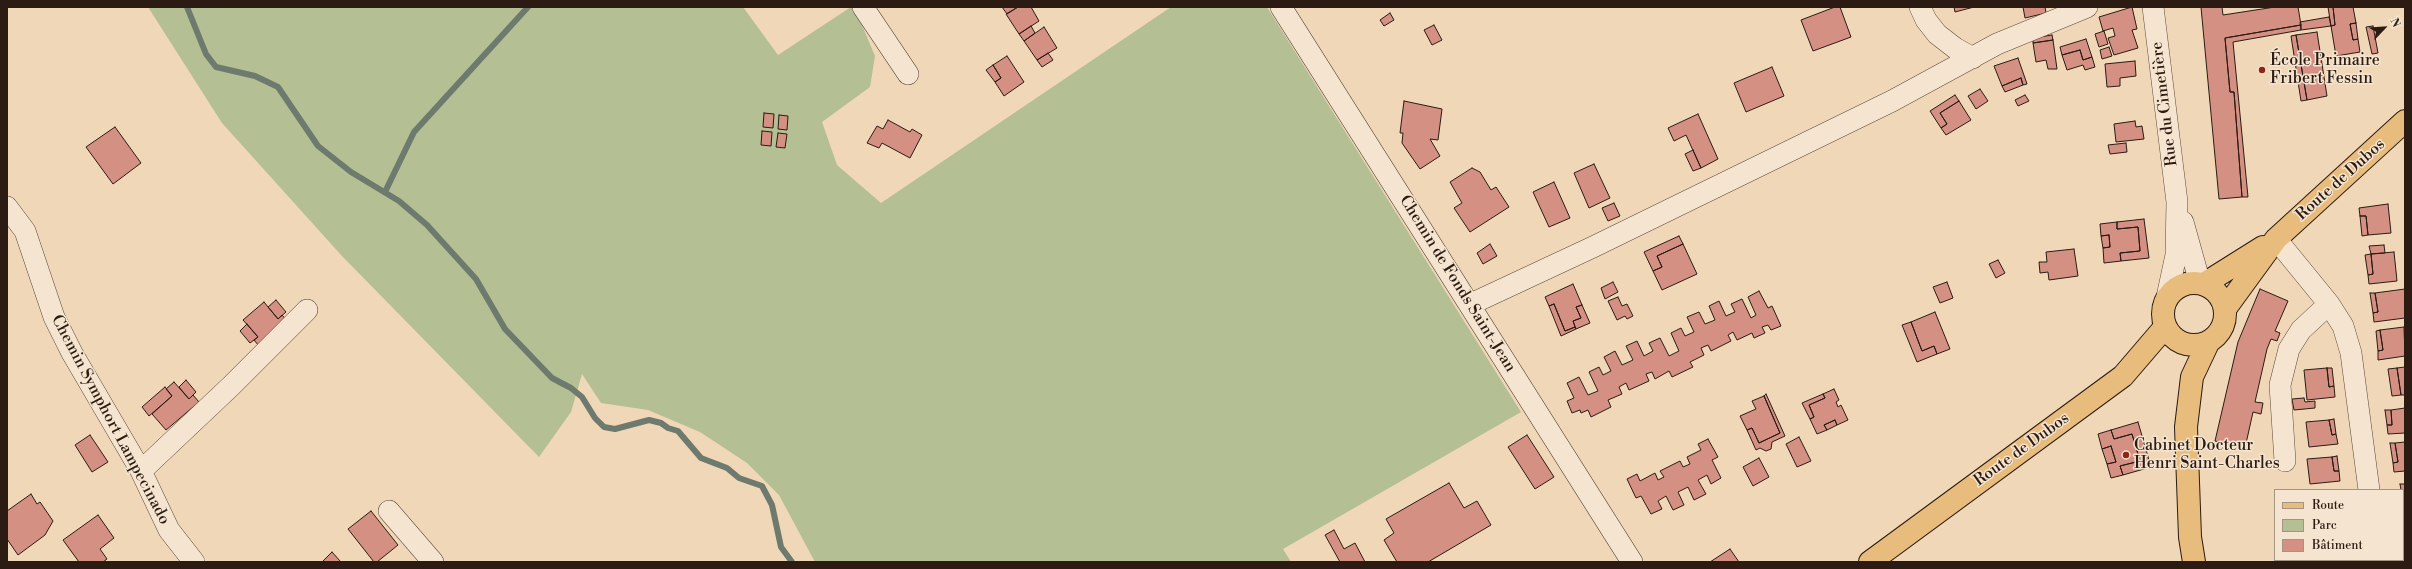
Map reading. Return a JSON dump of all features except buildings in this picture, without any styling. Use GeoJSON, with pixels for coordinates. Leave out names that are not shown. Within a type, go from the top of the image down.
{"type":"FeatureCollection","features":[{"type":"Feature","properties":{"kind":"main road","name":"Route de Dubos"},"geometry":{"type":"LineString","coordinates":[[2202,283],[2276,238],[2405,121]]}},
{"type":"Feature","properties":{"kind":"main road","name":"Route de Dubos"},"geometry":{"type":"LineString","coordinates":[[2225,309],[2276,238]]}},
{"type":"Feature","properties":{"kind":"main road"},"geometry":{"type":"LineString","coordinates":[[2194,562],[2190,537],[2186,427],[2192,376],[2208,343],[2222,329],[2225,309],[2221,298],[2214,290],[2202,283],[2188,283],[2176,288],[2167,297],[2162,317],[2170,336],[2188,346],[2208,343]]}},
{"type":"Feature","properties":{"kind":"main road","name":"Route de Dubos"},"geometry":{"type":"LineString","coordinates":[[1870,562],[2123,376],[2165,327]]}},
{"type":"Feature","properties":{"kind":"street"},"geometry":{"type":"LineString","coordinates":[[863,7],[908,74]]}},
{"type":"Feature","properties":{"kind":"street","name":"Chemin de Fonds Saint-Jean"},"geometry":{"type":"LineString","coordinates":[[1281,7],[1471,304],[1632,562]]}},
{"type":"Feature","properties":{"kind":"street"},"geometry":{"type":"LineString","coordinates":[[1920,7],[1926,20],[1937,34],[1955,48],[1973,58]]}},
{"type":"Feature","properties":{"kind":"street"},"geometry":{"type":"LineString","coordinates":[[1471,304],[1593,247],[1878,108],[1997,44],[2087,7]]}},
{"type":"Feature","properties":{"kind":"street","name":"Rue du Cimetière"},"geometry":{"type":"LineString","coordinates":[[2153,7],[2177,202],[2176,255],[2167,297]]}},
{"type":"Feature","properties":{"kind":"street","name":"Rue du Cimetière"},"geometry":{"type":"LineString","coordinates":[[2177,202],[2202,283]]}},
{"type":"Feature","properties":{"kind":"street","name":"Chemin Symphort Lampecinado"},"geometry":{"type":"LineString","coordinates":[[7,207],[25,231],[54,317],[72,353],[141,471],[169,530],[194,562]]}},
{"type":"Feature","properties":{"kind":"street"},"geometry":{"type":"LineString","coordinates":[[2276,238],[2329,304],[2343,326],[2351,353],[2369,489]]}},
{"type":"Feature","properties":{"kind":"street"},"geometry":{"type":"LineString","coordinates":[[2285,461],[2280,386],[2289,348],[2300,330],[2329,304]]}},
{"type":"Feature","properties":{"kind":"street"},"geometry":{"type":"LineString","coordinates":[[141,471],[231,386],[307,310]]}},
{"type":"Feature","properties":{"kind":"street"},"geometry":{"type":"LineString","coordinates":[[389,511],[433,562]]}},
{"type":"Feature","properties":{"kind":"green space"},"geometry":{"type":"Polygon","coordinates":[[[148,7],[743,7],[778,55],[851,7],[859,18],[875,56],[870,87],[822,122],[837,165],[881,203],[1171,7],[1267,7],[1521,412],[1283,549],[1291,562],[815,562],[779,495],[747,463],[700,432],[648,410],[601,403],[582,374],[571,412],[539,457],[342,256],[222,123],[148,7]]]}},
{"type":"Feature","properties":{"kind":"waterway"},"geometry":{"type":"LineString","coordinates":[[187,7],[206,54],[216,67],[255,76],[278,87],[318,146],[351,172],[399,201],[427,225],[476,279],[505,329],[552,378],[571,388],[582,397],[595,418],[604,427],[615,429],[649,420],[661,423],[668,428],[678,431],[701,458],[727,468],[739,478],[762,486],[772,505],[781,547],[792,562]]}},
{"type":"Feature","properties":{"kind":"waterway"},"geometry":{"type":"LineString","coordinates":[[385,192],[414,132],[528,7]]}},
{"type":"Feature","properties":{"kind":"place","name":"École Primaire Fribert Fessin"},"geometry":{"type":"Point","coordinates":[2262,70]}},
{"type":"Feature","properties":{"kind":"place","name":"Cabinet Docteur Henri Saint-Charles"},"geometry":{"type":"Point","coordinates":[2126,455]}}]}
